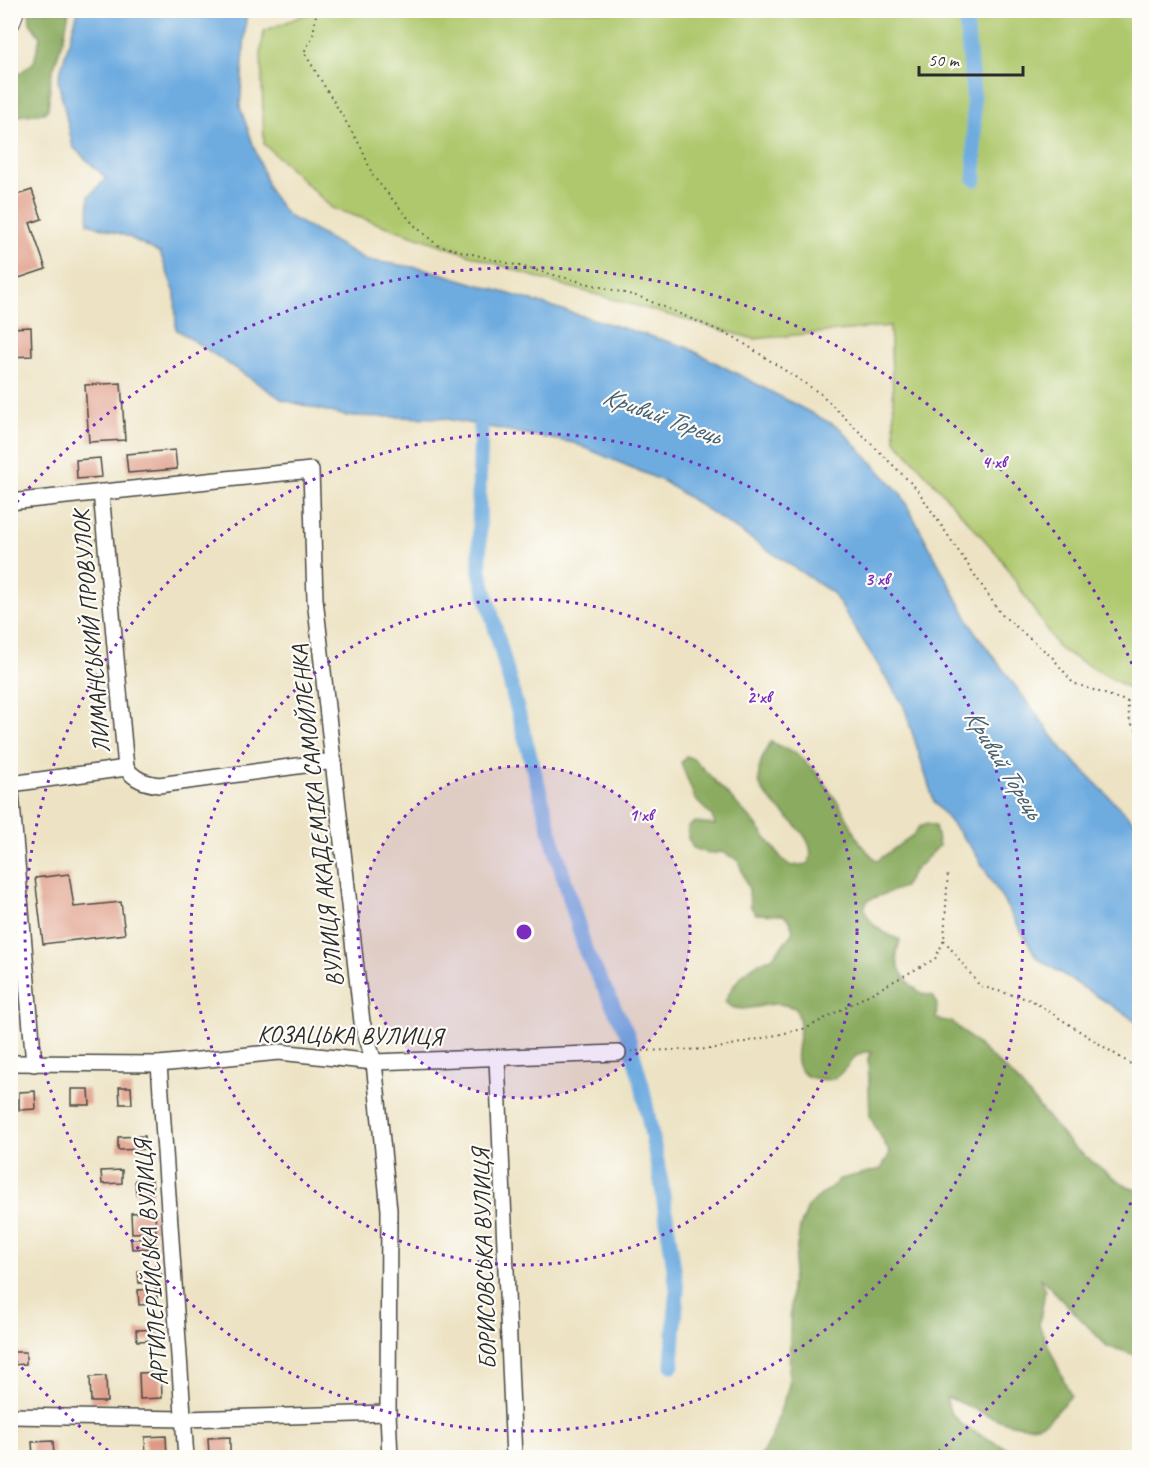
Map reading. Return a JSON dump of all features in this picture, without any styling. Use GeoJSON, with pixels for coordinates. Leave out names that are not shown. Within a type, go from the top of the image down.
{"type":"FeatureCollection","features":[{"type":"Feature","properties":{"kind":"street"},"geometry":{"type":"LineString","coordinates":[[10,22],[14,10]]}},
{"type":"Feature","properties":{"kind":"street","name":"ВУЛИЦЯ АКАДЕМІКА САМОЙЛЕНКА"},"geometry":{"type":"LineString","coordinates":[[10,502],[311,470],[315,599],[362,1022],[374,1062],[389,1210],[388,1413],[390,1458]]}},
{"type":"Feature","properties":{"kind":"street","name":"ЛИМАНСЬКИЙ ПРОВУЛОК"},"geometry":{"type":"LineString","coordinates":[[101,492],[126,768]]}},
{"type":"Feature","properties":{"kind":"street"},"geometry":{"type":"LineString","coordinates":[[11,784],[126,768],[145,783],[159,785],[334,761]]}},
{"type":"Feature","properties":{"kind":"street"},"geometry":{"type":"LineString","coordinates":[[10,780],[34,1064]]}},
{"type":"Feature","properties":{"kind":"street","name":"КОЗАЦЬКА ВУЛИЦЯ"},"geometry":{"type":"LineString","coordinates":[[10,1063],[159,1064],[279,1052],[374,1062],[622,1053]]}},
{"type":"Feature","properties":{"kind":"street","name":"БОРИСОВСЬКА ВУЛИЦЯ"},"geometry":{"type":"LineString","coordinates":[[497,1058],[514,1458]]}},
{"type":"Feature","properties":{"kind":"street","name":"АРТИЛЕРІЙСЬКА ВУЛИЦЯ"},"geometry":{"type":"LineString","coordinates":[[159,1064],[186,1458]]}},
{"type":"Feature","properties":{"kind":"street"},"geometry":{"type":"LineString","coordinates":[[10,1416],[184,1419],[388,1413]]}},
{"type":"Feature","properties":{"kind":"path"},"geometry":{"type":"LineString","coordinates":[[314,10],[316,14],[313,36],[304,52],[361,147],[373,177],[414,225],[437,245],[640,297],[734,338],[812,388],[821,394],[916,488],[1001,614],[1053,658],[1073,683],[1140,706]]}},
{"type":"Feature","properties":{"kind":"path"},"geometry":{"type":"LineString","coordinates":[[1127,701],[1130,722],[1140,734]]}},
{"type":"Feature","properties":{"kind":"path"},"geometry":{"type":"LineString","coordinates":[[622,1053],[642,1050],[714,1049],[807,1028],[935,959],[944,940],[948,871]]}},
{"type":"Feature","properties":{"kind":"path"},"geometry":{"type":"LineString","coordinates":[[944,940],[980,986],[1031,1000],[1140,1070]]}},
{"type":"Feature","properties":{"kind":"green space"},"geometry":{"type":"Polygon","coordinates":[[[29,11],[69,11],[64,37],[51,76],[48,109],[44,113],[17,116],[11,108],[11,86],[14,78],[34,62],[40,37],[30,23],[29,11]]]}},
{"type":"Feature","properties":{"kind":"green space"},"geometry":{"type":"Polygon","coordinates":[[[314,11],[1139,11],[1139,694],[1059,649],[999,556],[895,440],[890,326],[754,339],[541,279],[332,208],[264,144],[261,51],[264,31],[314,11]]]}},
{"type":"Feature","properties":{"kind":"green space"},"geometry":{"type":"Polygon","coordinates":[[[771,742],[796,753],[816,772],[841,807],[862,846],[877,861],[914,834],[919,827],[927,824],[935,826],[939,846],[913,872],[904,887],[868,900],[864,908],[870,920],[888,935],[900,940],[897,957],[901,972],[909,984],[920,992],[933,996],[937,1003],[936,1019],[952,1022],[1015,1078],[1071,1145],[1115,1179],[1139,1192],[1139,1356],[1107,1346],[1040,1277],[1045,1291],[1039,1325],[1071,1396],[1048,1420],[1037,1425],[1024,1426],[997,1419],[946,1397],[950,1412],[965,1427],[1023,1457],[760,1457],[771,1438],[789,1385],[791,1287],[800,1227],[809,1205],[841,1179],[881,1169],[890,1153],[870,1117],[868,1058],[872,1052],[863,1052],[836,1077],[829,1080],[809,1077],[802,1072],[797,1063],[800,1027],[796,1008],[782,1004],[770,1004],[742,1009],[725,1002],[733,987],[744,974],[764,960],[772,958],[793,932],[790,921],[783,915],[756,914],[750,906],[749,890],[738,860],[722,852],[709,854],[693,848],[688,838],[688,827],[695,822],[715,825],[712,816],[695,799],[681,763],[687,756],[695,760],[753,821],[783,860],[791,866],[808,864],[811,853],[802,832],[773,803],[760,785],[761,762],[771,742]]]}},
{"type":"Feature","properties":{"kind":"water","name":"Кривий Торець"},"geometry":{"type":"Polygon","coordinates":[[[78,11],[249,11],[246,18],[240,107],[270,192],[287,215],[366,260],[426,269],[686,347],[840,428],[901,494],[975,632],[1063,750],[1139,827],[1139,1023],[1037,958],[974,851],[934,802],[904,706],[833,593],[665,482],[574,443],[441,418],[346,416],[283,400],[176,329],[175,293],[160,253],[127,236],[88,223],[89,196],[106,178],[73,147],[58,80],[78,11]]]}},
{"type":"Feature","properties":{"kind":"building"},"geometry":{"type":"Polygon","coordinates":[[[32,190],[42,219],[30,223],[46,269],[10,281],[10,197],[32,190]]]}},
{"type":"Feature","properties":{"kind":"building"},"geometry":{"type":"Polygon","coordinates":[[[31,327],[32,356],[10,357],[10,328],[31,327]]]}},
{"type":"Feature","properties":{"kind":"building"},"geometry":{"type":"Polygon","coordinates":[[[121,383],[125,440],[89,442],[85,385],[121,383]]]}},
{"type":"Feature","properties":{"kind":"building"},"geometry":{"type":"Polygon","coordinates":[[[175,450],[177,469],[128,473],[126,454],[175,450]]]}},
{"type":"Feature","properties":{"kind":"building"},"geometry":{"type":"Polygon","coordinates":[[[100,458],[102,477],[77,479],[76,460],[100,458]]]}},
{"type":"Feature","properties":{"kind":"building"},"geometry":{"type":"Polygon","coordinates":[[[69,874],[74,907],[121,902],[125,934],[43,944],[35,878],[69,874]]]}},
{"type":"Feature","properties":{"kind":"building"},"geometry":{"type":"Polygon","coordinates":[[[119,1087],[131,1087],[132,1104],[120,1104],[119,1087]]]}},
{"type":"Feature","properties":{"kind":"building"},"geometry":{"type":"Polygon","coordinates":[[[71,1089],[89,1089],[90,1105],[71,1105],[71,1089]]]}},
{"type":"Feature","properties":{"kind":"building"},"geometry":{"type":"Polygon","coordinates":[[[35,1091],[36,1109],[19,1110],[19,1092],[35,1091]]]}},
{"type":"Feature","properties":{"kind":"building"},"geometry":{"type":"Polygon","coordinates":[[[145,1136],[146,1149],[118,1150],[118,1137],[145,1136]]]}},
{"type":"Feature","properties":{"kind":"building"},"geometry":{"type":"Polygon","coordinates":[[[122,1170],[122,1183],[102,1184],[101,1171],[122,1170]]]}},
{"type":"Feature","properties":{"kind":"building"},"geometry":{"type":"Polygon","coordinates":[[[135,1180],[152,1180],[153,1193],[136,1194],[135,1180]]]}},
{"type":"Feature","properties":{"kind":"building"},"geometry":{"type":"Polygon","coordinates":[[[155,1212],[156,1232],[132,1233],[131,1213],[155,1212]]]}},
{"type":"Feature","properties":{"kind":"building"},"geometry":{"type":"Polygon","coordinates":[[[155,1238],[155,1248],[132,1249],[131,1239],[155,1238]]]}},
{"type":"Feature","properties":{"kind":"building"},"geometry":{"type":"Polygon","coordinates":[[[156,1270],[157,1283],[139,1283],[138,1271],[156,1270]]]}},
{"type":"Feature","properties":{"kind":"building"},"geometry":{"type":"Polygon","coordinates":[[[10,1289],[15,1289],[16,1306],[10,1306],[10,1289]]]}},
{"type":"Feature","properties":{"kind":"building"},"geometry":{"type":"Polygon","coordinates":[[[157,1289],[157,1304],[139,1305],[138,1290],[157,1289]]]}},
{"type":"Feature","properties":{"kind":"building"},"geometry":{"type":"Polygon","coordinates":[[[161,1329],[161,1340],[137,1341],[136,1330],[161,1329]]]}},
{"type":"Feature","properties":{"kind":"building"},"geometry":{"type":"Polygon","coordinates":[[[10,1352],[26,1352],[26,1364],[10,1365],[10,1352]]]}},
{"type":"Feature","properties":{"kind":"building"},"geometry":{"type":"Polygon","coordinates":[[[161,1372],[162,1398],[140,1399],[139,1373],[161,1372]]]}},
{"type":"Feature","properties":{"kind":"building"},"geometry":{"type":"Polygon","coordinates":[[[106,1376],[107,1402],[91,1402],[90,1377],[106,1376]]]}},
{"type":"Feature","properties":{"kind":"building"},"geometry":{"type":"Polygon","coordinates":[[[166,1436],[167,1458],[146,1458],[145,1437],[166,1436]]]}},
{"type":"Feature","properties":{"kind":"building"},"geometry":{"type":"Polygon","coordinates":[[[230,1437],[230,1456],[209,1457],[208,1438],[230,1437]]]}},
{"type":"Feature","properties":{"kind":"building"},"geometry":{"type":"Polygon","coordinates":[[[53,1441],[54,1456],[33,1456],[32,1442],[53,1441]]]}},
{"type":"Feature","properties":{"kind":"waterway"},"geometry":{"type":"LineString","coordinates":[[965,10],[973,92],[975,179]]}},
{"type":"Feature","properties":{"kind":"waterway"},"geometry":{"type":"LineString","coordinates":[[481,426],[480,572],[555,848],[586,952],[627,1033],[642,1085],[661,1182],[677,1289],[672,1365]]}}]}
